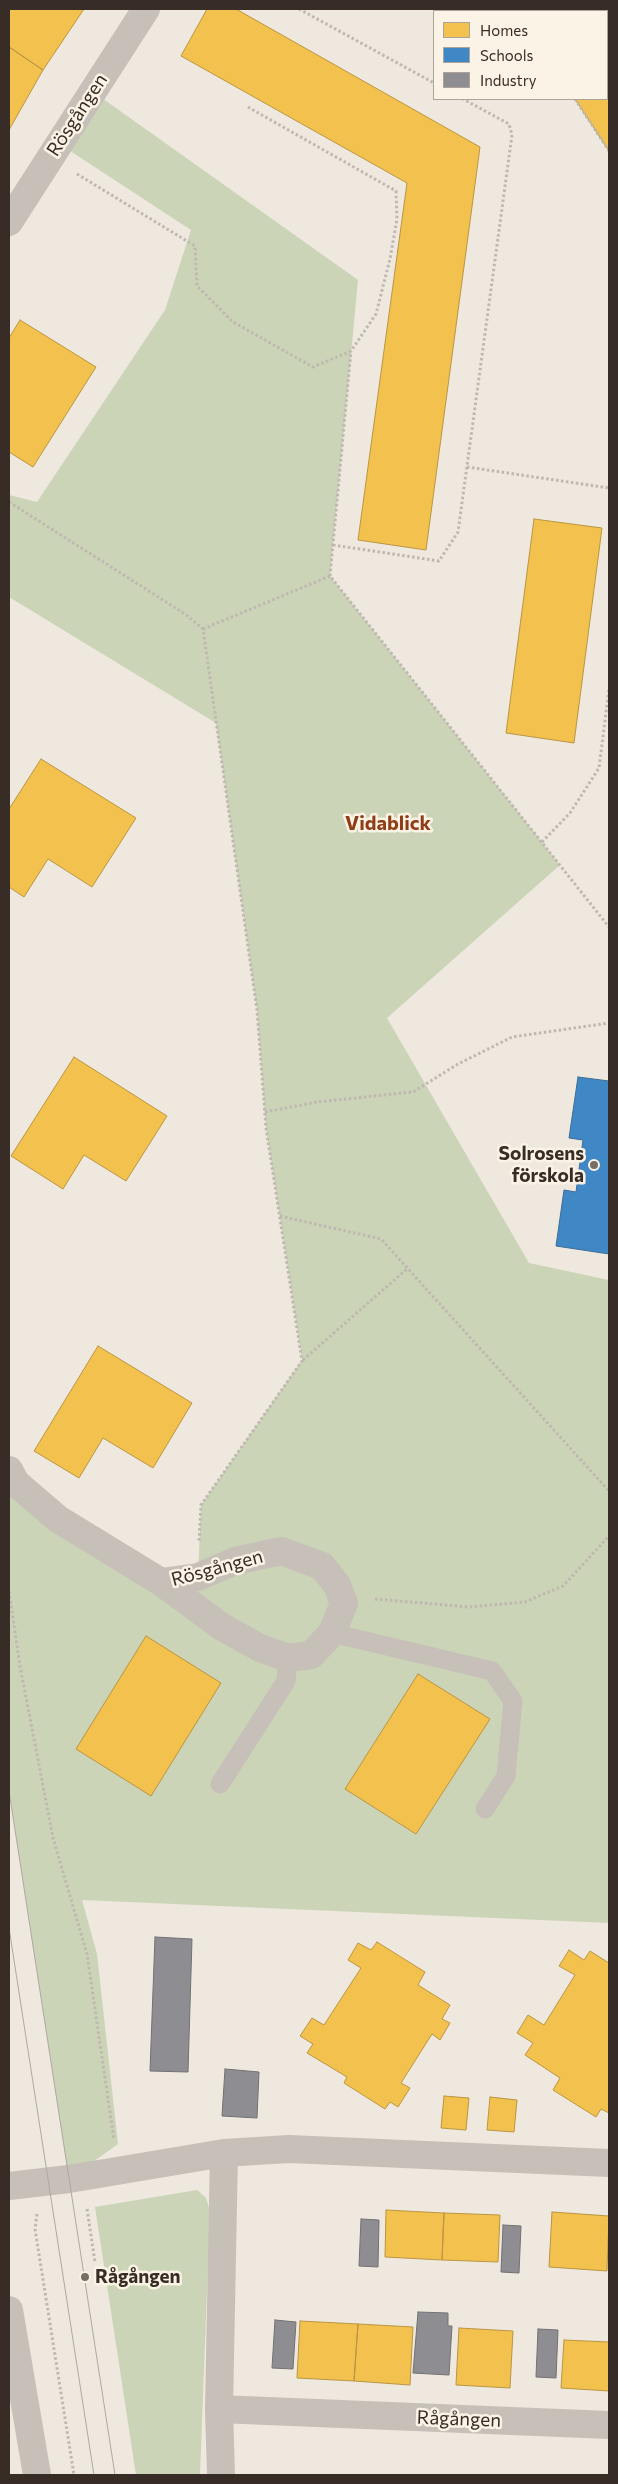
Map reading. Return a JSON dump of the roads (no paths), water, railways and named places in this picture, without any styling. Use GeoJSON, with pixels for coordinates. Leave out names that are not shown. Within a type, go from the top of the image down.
{"type":"FeatureCollection","features":[{"type":"Feature","properties":{"kind":"street","name":"Rösgången"},"geometry":{"type":"LineString","coordinates":[[9,222],[49,157],[146,9]]}},
{"type":"Feature","properties":{"kind":"street","name":"Rösgången"},"geometry":{"type":"LineString","coordinates":[[9,1470],[16,1483],[58,1519],[161,1582],[222,1627],[260,1648],[288,1658],[311,1655],[332,1633],[344,1603],[337,1585],[322,1566],[281,1551],[235,1561],[198,1577],[161,1582]]}},
{"type":"Feature","properties":{"kind":"street"},"geometry":{"type":"LineString","coordinates":[[9,2186],[224,2153],[289,2149],[609,2163]]}},
{"type":"Feature","properties":{"kind":"street"},"geometry":{"type":"LineString","coordinates":[[221,2475],[219,2409],[224,2153]]}},
{"type":"Feature","properties":{"kind":"street"},"geometry":{"type":"LineString","coordinates":[[9,2310],[37,2475]]}},
{"type":"Feature","properties":{"kind":"street","name":"Rågången"},"geometry":{"type":"LineString","coordinates":[[219,2409],[609,2425]]}},
{"type":"Feature","properties":{"kind":"lane"},"geometry":{"type":"LineString","coordinates":[[332,1633],[492,1671],[513,1701],[506,1776],[485,1809]]}},
{"type":"Feature","properties":{"kind":"lane"},"geometry":{"type":"LineString","coordinates":[[220,1784],[286,1681],[288,1658]]}},
{"type":"Feature","properties":{"kind":"tram line"},"geometry":{"type":"LineString","coordinates":[[9,1791],[115,2475]]}},
{"type":"Feature","properties":{"kind":"tram line"},"geometry":{"type":"LineString","coordinates":[[9,1928],[94,2475]]}},
{"type":"Feature","properties":{"kind":"place","name":"Solrosens förskola"},"geometry":{"type":"Point","coordinates":[594,1165]}},
{"type":"Feature","properties":{"kind":"place","name":"Rågången"},"geometry":{"type":"Point","coordinates":[85,2277]}},
{"type":"Feature","properties":{"kind":"district","name":"Vidablick"},"geometry":{"type":"Point","coordinates":[388,823]}}]}
